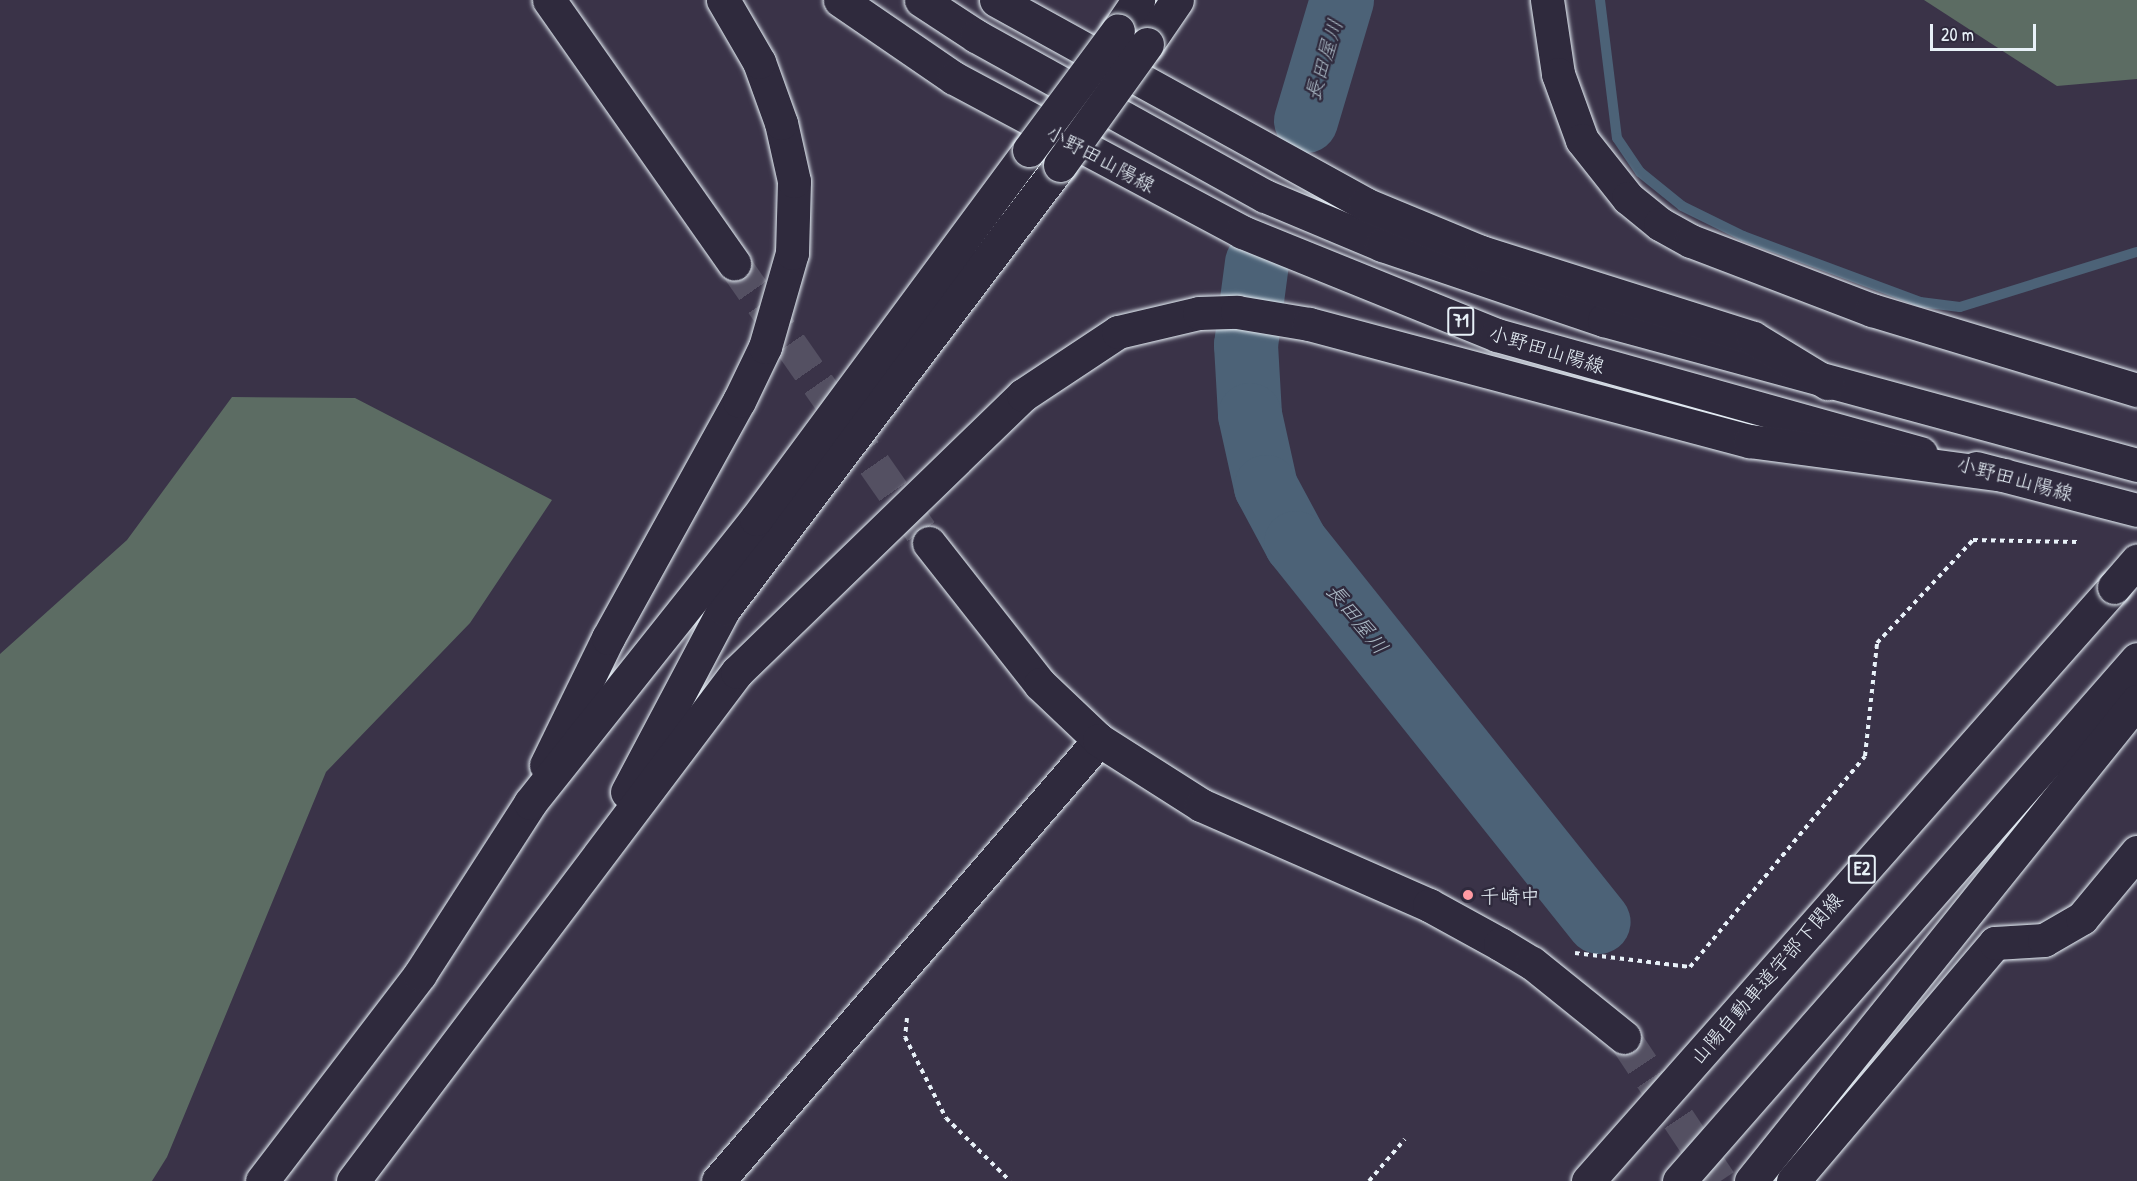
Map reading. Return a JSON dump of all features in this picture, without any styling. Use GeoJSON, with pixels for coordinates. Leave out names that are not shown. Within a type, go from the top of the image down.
{"type":"FeatureCollection","features":[{"type":"Feature","properties":{"kind":"main road"},"geometry":{"type":"LineString","coordinates":[[549,0],[734,263]]}},
{"type":"Feature","properties":{"kind":"main road"},"geometry":{"type":"LineString","coordinates":[[530,803],[608,638],[761,356],[792,253],[794,182],[781,123],[759,62],[723,0]]}},
{"type":"Feature","properties":{"kind":"main road","name":"小野田山陽線"},"geometry":{"type":"LineString","coordinates":[[840,0],[954,78],[1108,163],[1242,232],[1497,335],[1616,370],[2137,510]]}},
{"type":"Feature","properties":{"kind":"main road","name":"71"},"geometry":{"type":"LineString","coordinates":[[921,0],[976,36],[1226,175],[1382,245],[1604,320],[1827,383],[2137,465]]}},
{"type":"Feature","properties":{"kind":"main road"},"geometry":{"type":"LineString","coordinates":[[996,0],[1365,204],[1481,252],[1753,338],[1827,383]]}},
{"type":"Feature","properties":{"kind":"main road"},"geometry":{"type":"LineString","coordinates":[[262,1181],[420,974],[530,803],[749,529],[1138,0]]}},
{"type":"Feature","properties":{"kind":"main road"},"geometry":{"type":"LineString","coordinates":[[579,881],[724,609],[1060,165],[1177,0]]}},
{"type":"Feature","properties":{"kind":"main road"},"geometry":{"type":"LineString","coordinates":[[1547,0],[1558,74],[1582,140],[1628,198],[1660,224],[1691,241],[1872,310],[2137,390]]}},
{"type":"Feature","properties":{"kind":"main road"},"geometry":{"type":"LineString","coordinates":[[353,1181],[745,664],[1023,395],[1084,351],[1150,323],[1237,312],[1309,324],[1750,441],[2004,475]]}},
{"type":"Feature","properties":{"kind":"main road"},"geometry":{"type":"LineString","coordinates":[[929,543],[1040,684],[1099,740],[1201,805],[1429,905],[1500,944],[1532,963],[1624,1037]]}},
{"type":"Feature","properties":{"kind":"main road","name":"山陽自動車道宇部下関線"},"geometry":{"type":"LineString","coordinates":[[1588,1181],[2137,561]]}},
{"type":"Feature","properties":{"kind":"main road"},"geometry":{"type":"LineString","coordinates":[[1679,1181],[2137,659]]}},
{"type":"Feature","properties":{"kind":"main road"},"geometry":{"type":"LineString","coordinates":[[1751,1181],[2137,701]]}},
{"type":"Feature","properties":{"kind":"main road"},"geometry":{"type":"LineString","coordinates":[[718,1181],[1099,740]]}},
{"type":"Feature","properties":{"kind":"main road"},"geometry":{"type":"LineString","coordinates":[[1793,1181],[1995,942],[2044,940],[2082,918],[2137,852]]}},
{"type":"Feature","properties":{"kind":"main road"},"geometry":{"type":"LineString","coordinates":[[270,1181],[319,1109]]}},
{"type":"Feature","properties":{"kind":"main road"},"geometry":{"type":"LineString","coordinates":[[1583,1181],[1612,1153]]}},
{"type":"Feature","properties":{"kind":"path"},"geometry":{"type":"LineString","coordinates":[[1571,952],[1690,967],[1865,756],[1877,643],[1973,540],[2079,542]]}},
{"type":"Feature","properties":{"kind":"path"},"geometry":{"type":"LineString","coordinates":[[909,1006],[904,1037],[946,1118],[1010,1181]]}},
{"type":"Feature","properties":{"kind":"path"},"geometry":{"type":"LineString","coordinates":[[1369,1181],[1405,1139]]}},
{"type":"Feature","properties":{"kind":"green space"},"geometry":{"type":"Polygon","coordinates":[[[1924,0],[2137,0],[2137,79],[2057,86],[1924,0]]]}},
{"type":"Feature","properties":{"kind":"green space"},"geometry":{"type":"Polygon","coordinates":[[[232,397],[355,398],[552,500],[470,623],[326,772],[167,1157],[152,1181],[0,1181],[0,654],[127,540],[232,397]]]}},
{"type":"Feature","properties":{"kind":"waterway","name":"長田屋川"},"geometry":{"type":"LineString","coordinates":[[1306,121],[1342,0]]}},
{"type":"Feature","properties":{"kind":"waterway"},"geometry":{"type":"LineString","coordinates":[[1600,0],[1617,138],[1640,172],[1682,206],[1743,236],[1920,302],[1960,307],[2137,252]]}},
{"type":"Feature","properties":{"kind":"waterway","name":"長田屋川"},"geometry":{"type":"LineString","coordinates":[[1257,263],[1246,345],[1250,415],[1266,487],[1296,543],[1599,922]]}},
{"type":"Feature","properties":{"kind":"tunnel"},"geometry":{"type":"LineString","coordinates":[[734,263],[929,543]]}},
{"type":"Feature","properties":{"kind":"tunnel"},"geometry":{"type":"LineString","coordinates":[[1624,1037],[1720,1181]]}},
{"type":"Feature","properties":{"kind":"place","name":"千崎中"},"geometry":{"type":"Point","coordinates":[1468,895]}}]}
